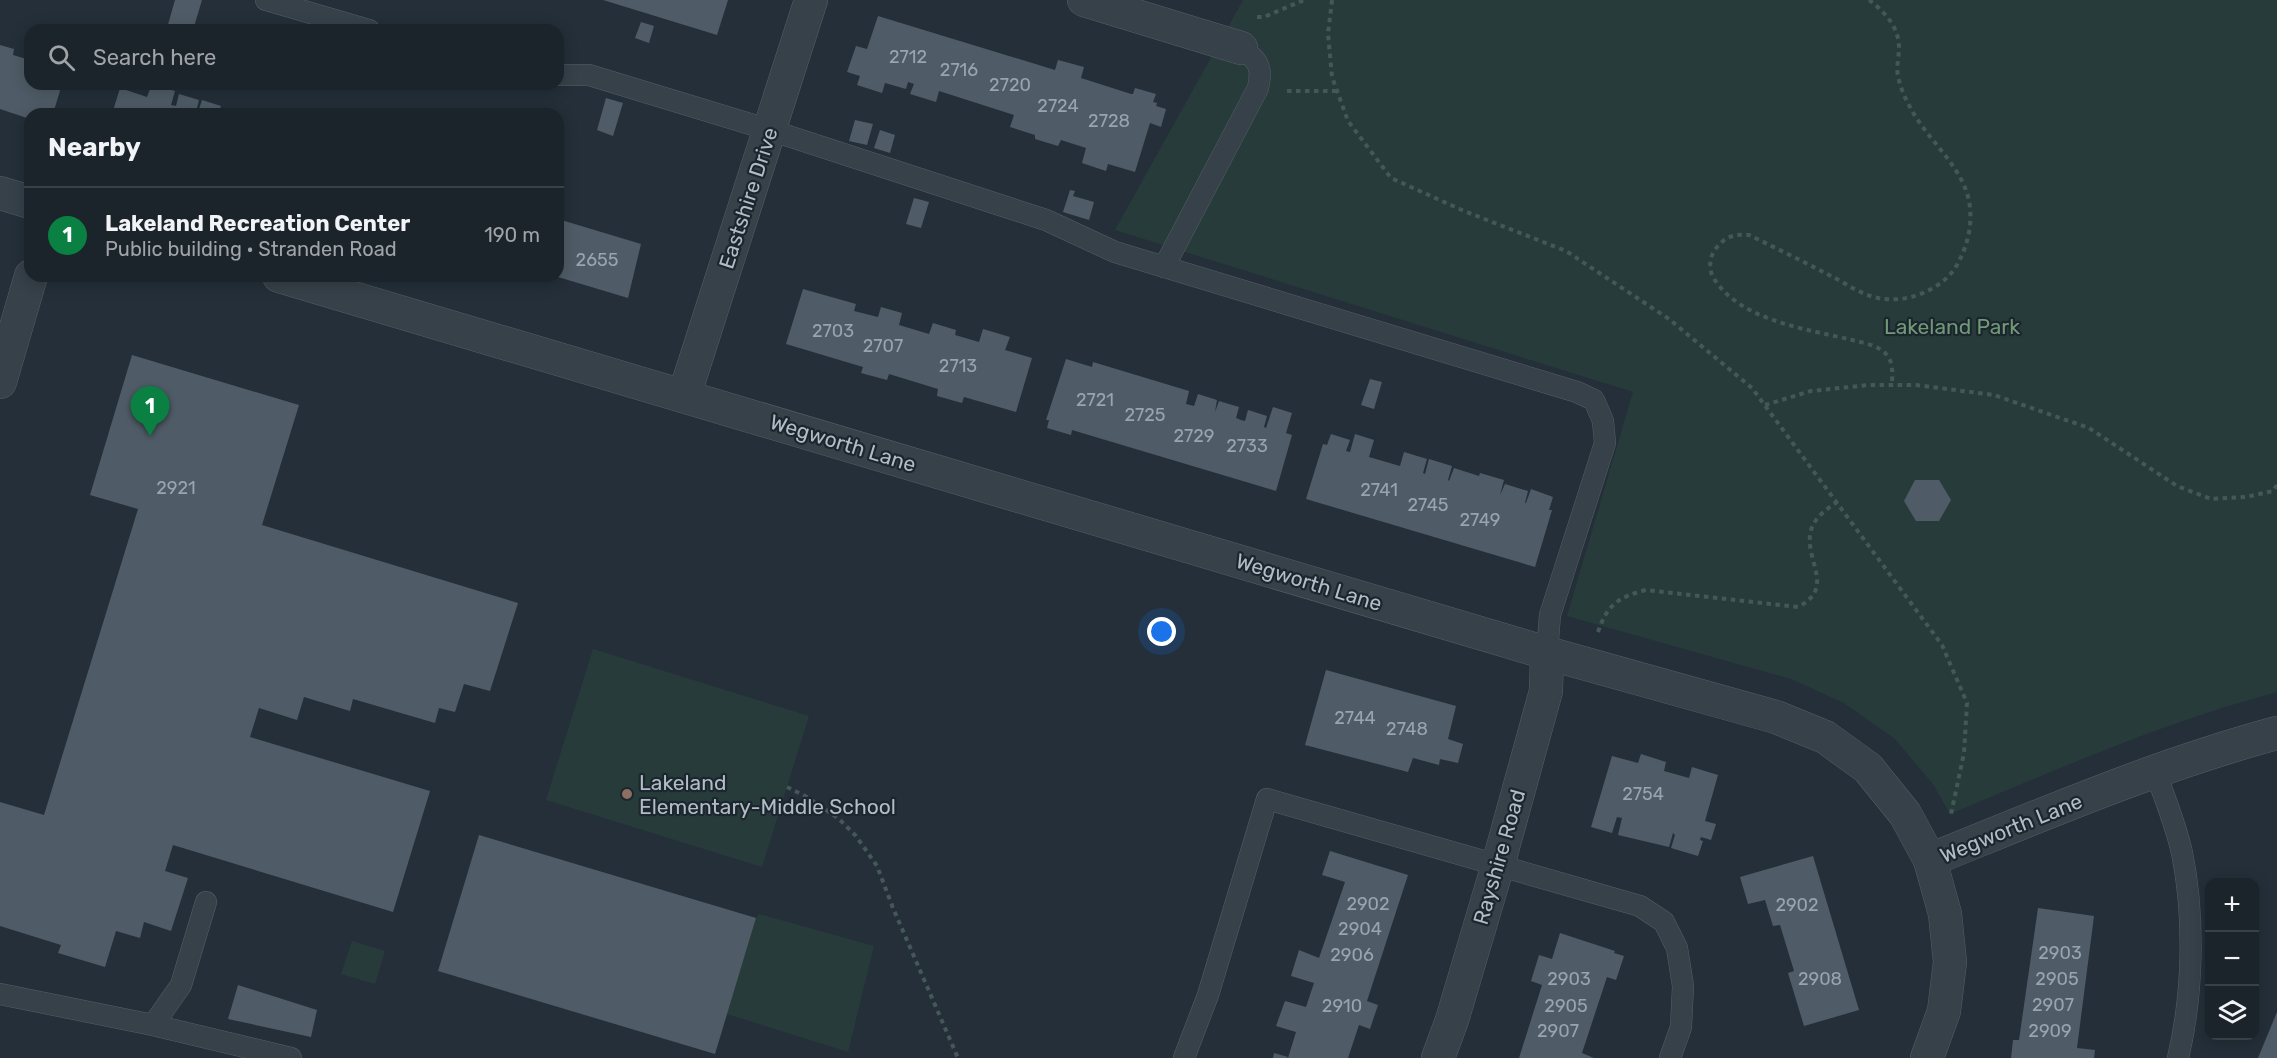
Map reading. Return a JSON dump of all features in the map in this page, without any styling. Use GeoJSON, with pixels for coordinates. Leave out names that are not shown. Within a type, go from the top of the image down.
{"type":"FeatureCollection","features":[{"type":"Feature","properties":{"kind":"street","name":"Eastshire Drive"},"geometry":{"type":"LineString","coordinates":[[684,396],[811,0]]}},
{"type":"Feature","properties":{"kind":"street"},"geometry":{"type":"LineString","coordinates":[[1084,0],[1241,48]]}},
{"type":"Feature","properties":{"kind":"street"},"geometry":{"type":"LineString","coordinates":[[0,193],[24,200]]}},
{"type":"Feature","properties":{"kind":"street"},"geometry":{"type":"LineString","coordinates":[[0,382],[30,282]]}},
{"type":"Feature","properties":{"kind":"street","name":"Wegworth Lane"},"geometry":{"type":"LineString","coordinates":[[299,282],[1547,653],[1776,717],[1825,737],[1868,768],[1905,814],[1930,860],[2156,770],[2277,734]]}},
{"type":"Feature","properties":{"kind":"street","name":"Rayshire Road"},"geometry":{"type":"LineString","coordinates":[[1438,1058],[1452,1020],[1498,865],[1546,691],[1547,653]]}},
{"type":"Feature","properties":{"kind":"street"},"geometry":{"type":"LineString","coordinates":[[1927,1058],[1944,1011],[1950,962],[1945,914],[1930,860]]}},
{"type":"Feature","properties":{"kind":"lane"},"geometry":{"type":"LineString","coordinates":[[266,0],[348,24]]}},
{"type":"Feature","properties":{"kind":"lane"},"geometry":{"type":"LineString","coordinates":[[1164,267],[1258,88],[1260,69],[1255,58],[1241,48]]}},
{"type":"Feature","properties":{"kind":"lane"},"geometry":{"type":"LineString","coordinates":[[564,75],[589,75],[770,130],[1046,220],[1115,252],[1577,392],[1594,400],[1603,421],[1605,443],[1550,615],[1547,653]]}},
{"type":"Feature","properties":{"kind":"lane"},"geometry":{"type":"LineString","coordinates":[[2156,770],[2182,853],[2189,913],[2186,1023],[2178,1058]]}},
{"type":"Feature","properties":{"kind":"lane"},"geometry":{"type":"LineString","coordinates":[[1184,1058],[1208,995],[1267,799],[1640,906],[1664,922],[1677,948],[1683,986],[1681,1027],[1670,1058]]}},
{"type":"Feature","properties":{"kind":"lane"},"geometry":{"type":"LineString","coordinates":[[153,1025],[181,984],[206,902]]}},
{"type":"Feature","properties":{"kind":"lane"},"geometry":{"type":"LineString","coordinates":[[0,994],[153,1025],[291,1058]]}},
{"type":"Feature","properties":{"kind":"path"},"geometry":{"type":"LineString","coordinates":[[1332,0],[1328,34],[1332,77],[1348,121],[1391,178],[1464,211],[1566,251],[1669,319],[1752,387],[1942,645],[1967,703],[1964,753],[1950,821]]}},
{"type":"Feature","properties":{"kind":"path"},"geometry":{"type":"LineString","coordinates":[[1869,0],[1882,10],[1895,28],[1899,45],[1897,74],[1912,111],[1962,181],[1967,195],[1971,217],[1968,237],[1953,274],[1935,288],[1907,298],[1884,299],[1862,292],[1749,235],[1735,234],[1723,241],[1711,254],[1710,272],[1721,291],[1761,316],[1793,327],[1873,346],[1885,353],[1892,364],[1892,384]]}},
{"type":"Feature","properties":{"kind":"path"},"geometry":{"type":"LineString","coordinates":[[1765,405],[1811,391],[1869,384],[1916,384],[1994,395],[2089,428],[2177,486],[2211,499],[2246,497],[2273,491],[2277,485]]}},
{"type":"Feature","properties":{"kind":"path"},"geometry":{"type":"LineString","coordinates":[[1597,635],[1604,615],[1614,603],[1632,593],[1646,590],[1798,607],[1807,602],[1817,590],[1811,530],[1820,515],[1837,502]]}},
{"type":"Feature","properties":{"kind":"path"},"geometry":{"type":"LineString","coordinates":[[787,787],[807,797],[838,818],[856,836],[877,866],[958,1058]]}},
{"type":"Feature","properties":{"kind":"green space","name":"Lakeland Park"},"geometry":{"type":"Polygon","coordinates":[[[1243,0],[2277,0],[2277,692],[2152,732],[1950,814],[1933,784],[1895,739],[1844,703],[1791,679],[1567,616],[1633,392],[1115,230],[1243,0]]]}},
{"type":"Feature","properties":{"kind":"green space"},"geometry":{"type":"Polygon","coordinates":[[[593,649],[809,716],[762,867],[546,800],[593,649]]]}},
{"type":"Feature","properties":{"kind":"green space"},"geometry":{"type":"Polygon","coordinates":[[[759,914],[874,946],[848,1052],[727,1014],[759,914]]]}},
{"type":"Feature","properties":{"kind":"green space"},"geometry":{"type":"Polygon","coordinates":[[[352,941],[385,951],[375,984],[341,974],[352,941]]]}},
{"type":"Feature","properties":{"kind":"building"},"geometry":{"type":"Polygon","coordinates":[[[175,0],[202,0],[195,24],[168,24],[175,0]]]}},
{"type":"Feature","properties":{"kind":"building"},"geometry":{"type":"Polygon","coordinates":[[[603,0],[728,0],[717,35],[603,0]]]}},
{"type":"Feature","properties":{"kind":"building"},"geometry":{"type":"Polygon","coordinates":[[[878,16],[1055,70],[1058,60],[1084,67],[1081,78],[1131,94],[1135,88],[1156,94],[1153,102],[1157,103],[1156,106],[1166,109],[1161,127],[1150,123],[1135,172],[1108,164],[1106,171],[1082,163],[1086,148],[1061,140],[1058,146],[1035,139],[1035,135],[1010,127],[1014,115],[939,91],[936,102],[910,94],[914,84],[908,82],[906,89],[885,83],[882,93],[857,85],[860,76],[847,72],[856,46],[867,49],[878,16]]]}},
{"type":"Feature","properties":{"kind":"building"},"geometry":{"type":"Polygon","coordinates":[[[641,22],[654,26],[649,43],[635,38],[641,22]]]}},
{"type":"Feature","properties":{"kind":"building"},"geometry":{"type":"Polygon","coordinates":[[[0,45],[14,49],[13,55],[24,58],[24,90],[60,90],[55,108],[24,108],[24,117],[0,109],[0,45]]]}},
{"type":"Feature","properties":{"kind":"building"},"geometry":{"type":"Polygon","coordinates":[[[119,90],[147,97],[150,90],[172,90],[175,91],[171,105],[176,106],[179,94],[199,100],[197,108],[114,108],[119,90]]]}},
{"type":"Feature","properties":{"kind":"building"},"geometry":{"type":"Polygon","coordinates":[[[606,98],[623,103],[613,136],[597,130],[606,98]]]}},
{"type":"Feature","properties":{"kind":"building"},"geometry":{"type":"Polygon","coordinates":[[[202,100],[221,106],[220,108],[199,108],[202,100]]]}},
{"type":"Feature","properties":{"kind":"building"},"geometry":{"type":"Polygon","coordinates":[[[855,120],[873,124],[867,145],[849,141],[855,120]]]}},
{"type":"Feature","properties":{"kind":"building"},"geometry":{"type":"Polygon","coordinates":[[[880,130],[895,135],[890,153],[874,148],[880,130]]]}},
{"type":"Feature","properties":{"kind":"building"},"geometry":{"type":"Polygon","coordinates":[[[1070,190],[1075,191],[1073,196],[1094,202],[1089,220],[1063,212],[1070,190]]]}},
{"type":"Feature","properties":{"kind":"building"},"geometry":{"type":"Polygon","coordinates":[[[914,198],[929,202],[921,228],[906,224],[914,198]]]}},
{"type":"Feature","properties":{"kind":"building"},"geometry":{"type":"Polygon","coordinates":[[[564,221],[641,244],[628,298],[564,279],[564,221]]]}},
{"type":"Feature","properties":{"kind":"building"},"geometry":{"type":"Polygon","coordinates":[[[803,289],[856,304],[854,311],[878,317],[881,307],[902,313],[899,325],[929,334],[933,323],[956,330],[955,335],[979,342],[983,329],[1010,337],[1005,350],[1032,358],[1016,412],[964,397],[962,403],[937,396],[938,389],[889,374],[887,380],[861,373],[863,367],[786,344],[803,289]]]}},
{"type":"Feature","properties":{"kind":"building"},"geometry":{"type":"Polygon","coordinates":[[[132,355],[299,405],[262,525],[518,603],[490,691],[464,684],[455,712],[439,708],[435,723],[353,699],[350,711],[304,697],[297,720],[259,708],[250,737],[430,791],[393,912],[173,845],[165,871],[188,878],[171,931],[144,922],[140,938],[116,931],[105,967],[58,953],[61,945],[0,926],[0,802],[44,815],[138,509],[90,495],[132,355]]]}},
{"type":"Feature","properties":{"kind":"building"},"geometry":{"type":"Polygon","coordinates":[[[1066,359],[1092,367],[1093,362],[1189,391],[1186,404],[1194,406],[1198,394],[1217,400],[1215,412],[1219,401],[1239,407],[1236,418],[1241,420],[1245,421],[1248,410],[1267,416],[1264,427],[1266,428],[1273,407],[1292,413],[1286,433],[1292,435],[1276,491],[1072,430],[1071,435],[1047,428],[1049,420],[1046,420],[1066,359]]]}},
{"type":"Feature","properties":{"kind":"building"},"geometry":{"type":"Polygon","coordinates":[[[1370,379],[1382,382],[1374,409],[1361,405],[1370,379]]]}},
{"type":"Feature","properties":{"kind":"building"},"geometry":{"type":"Polygon","coordinates":[[[1331,434],[1350,440],[1346,451],[1350,452],[1355,434],[1374,440],[1369,457],[1400,466],[1404,452],[1427,459],[1423,473],[1425,474],[1429,459],[1452,466],[1449,481],[1454,468],[1479,476],[1480,473],[1504,480],[1500,495],[1505,484],[1528,491],[1525,503],[1531,489],[1553,497],[1549,510],[1552,510],[1535,567],[1306,499],[1323,444],[1327,445],[1331,434]]]}},
{"type":"Feature","properties":{"kind":"building"},"geometry":{"type":"Polygon","coordinates":[[[1915,480],[1939,480],[1951,500],[1939,521],[1916,521],[1904,501],[1915,480]]]}},
{"type":"Feature","properties":{"kind":"building"},"geometry":{"type":"Polygon","coordinates":[[[1326,670],[1456,706],[1448,739],[1463,744],[1458,763],[1440,759],[1439,765],[1413,758],[1408,772],[1305,745],[1326,670]]]}},
{"type":"Feature","properties":{"kind":"building"},"geometry":{"type":"Polygon","coordinates":[[[1641,754],[1666,762],[1664,771],[1689,778],[1692,767],[1718,775],[1705,821],[1716,824],[1711,840],[1701,837],[1700,840],[1703,841],[1698,856],[1671,848],[1675,835],[1673,833],[1669,847],[1618,835],[1622,818],[1617,817],[1612,833],[1591,827],[1612,756],[1638,763],[1641,754]]]}},
{"type":"Feature","properties":{"kind":"building"},"geometry":{"type":"Polygon","coordinates":[[[479,835],[756,918],[715,1054],[438,971],[479,835]]]}},
{"type":"Feature","properties":{"kind":"building"},"geometry":{"type":"Polygon","coordinates":[[[1330,851],[1408,875],[1367,1001],[1378,1005],[1370,1029],[1359,1025],[1348,1058],[1288,1058],[1296,1032],[1276,1026],[1285,1001],[1306,1007],[1314,983],[1291,976],[1299,950],[1319,958],[1345,882],[1322,875],[1330,851]]]}},
{"type":"Feature","properties":{"kind":"building"},"geometry":{"type":"Polygon","coordinates":[[[1813,856],[1859,1010],[1804,1026],[1788,973],[1794,971],[1780,925],[1773,926],[1765,900],[1748,904],[1740,877],[1813,856]]]}},
{"type":"Feature","properties":{"kind":"building"},"geometry":{"type":"Polygon","coordinates":[[[2038,908],[2094,916],[2077,1048],[2095,1050],[2094,1058],[2011,1058],[2013,1040],[2019,1040],[2038,908]]]}},
{"type":"Feature","properties":{"kind":"building"},"geometry":{"type":"Polygon","coordinates":[[[1560,933],[1624,956],[1616,980],[1607,977],[1582,1053],[1594,1058],[1519,1058],[1542,985],[1531,981],[1539,955],[1552,959],[1560,933]]]}},
{"type":"Feature","properties":{"kind":"building"},"geometry":{"type":"Polygon","coordinates":[[[238,985],[317,1010],[311,1037],[228,1019],[238,985]]]}},
{"type":"Feature","properties":{"kind":"building"},"geometry":{"type":"Polygon","coordinates":[[[2277,1012],[2277,1058],[2258,1058],[2277,1012]]]}},
{"type":"Feature","properties":{"kind":"building"},"geometry":{"type":"Polygon","coordinates":[[[1274,1053],[1288,1057],[1273,1058],[1274,1053]]]}},
{"type":"Feature","properties":{"kind":"place","name":"Lakeland Recreation Center"},"geometry":{"type":"Point","coordinates":[150,436]}},
{"type":"Feature","properties":{"kind":"place","name":"Lakeland Elementary-Middle School"},"geometry":{"type":"Point","coordinates":[627,794]}}]}
